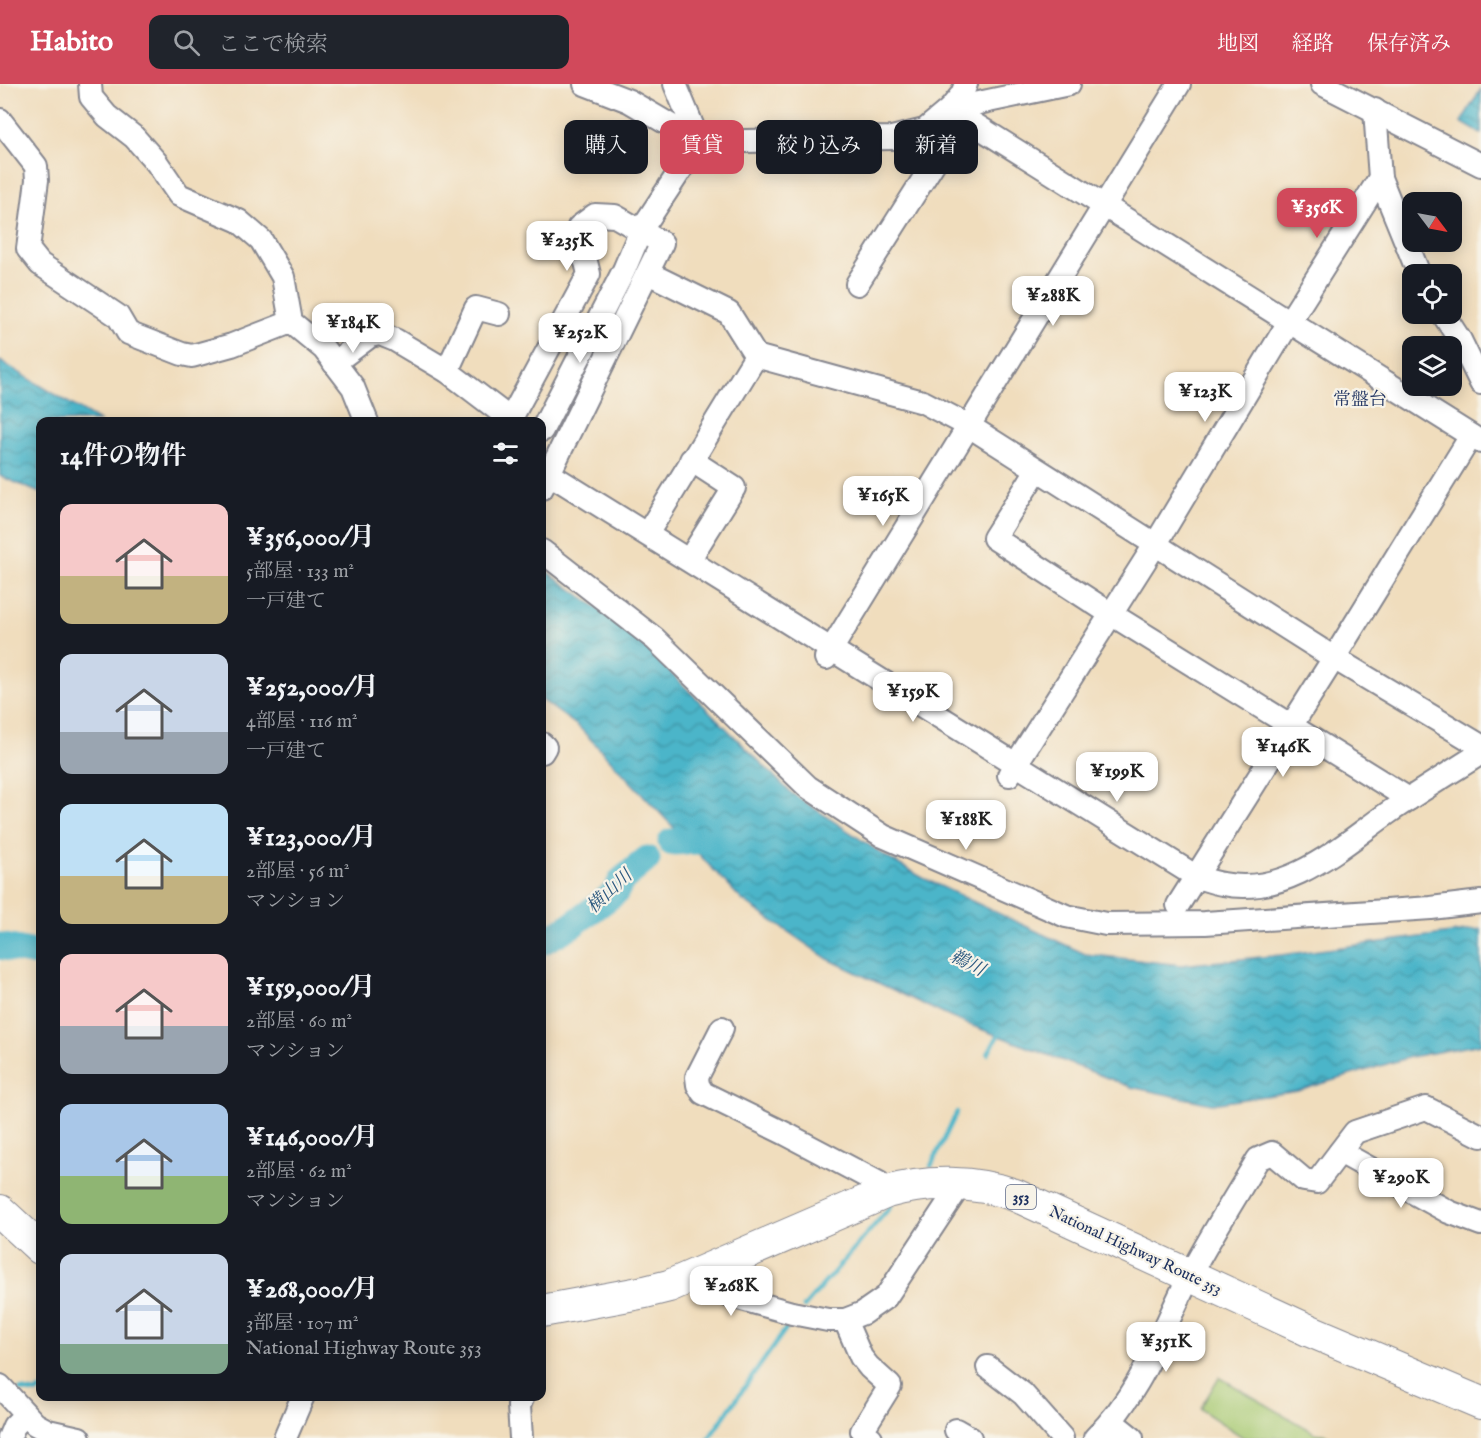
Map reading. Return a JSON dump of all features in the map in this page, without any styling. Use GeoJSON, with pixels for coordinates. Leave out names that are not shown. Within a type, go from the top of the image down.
{"type":"FeatureCollection","features":[{"type":"Feature","properties":{"kind":"highway","name":"National Highway Route 353"},"geometry":{"type":"LineString","coordinates":[[546,1310],[663,1288],[887,1191],[922,1184],[988,1187],[1015,1195],[1308,1330],[1481,1403]]}},
{"type":"Feature","properties":{"kind":"highway"},"geometry":{"type":"LineString","coordinates":[[0,1211],[36,1244]]}},
{"type":"Feature","properties":{"kind":"street"},"geometry":{"type":"LineString","coordinates":[[90,84],[91,97],[107,116],[134,137],[157,163],[179,195],[239,221],[261,240],[283,278],[291,322],[324,349],[353,387],[365,417]]}},
{"type":"Feature","properties":{"kind":"street"},"geometry":{"type":"LineString","coordinates":[[585,84],[629,101],[661,120]]}},
{"type":"Feature","properties":{"kind":"street"},"geometry":{"type":"LineString","coordinates":[[675,84],[690,120]]}},
{"type":"Feature","properties":{"kind":"street"},"geometry":{"type":"LineString","coordinates":[[856,284],[957,113],[966,84]]}},
{"type":"Feature","properties":{"kind":"street"},"geometry":{"type":"LineString","coordinates":[[744,141],[892,138],[925,130],[957,113],[1069,84]]}},
{"type":"Feature","properties":{"kind":"street"},"geometry":{"type":"LineString","coordinates":[[828,653],[1179,84]]}},
{"type":"Feature","properties":{"kind":"street"},"geometry":{"type":"LineString","coordinates":[[1322,84],[1481,165]]}},
{"type":"Feature","properties":{"kind":"street"},"geometry":{"type":"LineString","coordinates":[[1375,110],[1380,178],[1415,264]]}},
{"type":"Feature","properties":{"kind":"street"},"geometry":{"type":"LineString","coordinates":[[957,113],[1476,439],[1178,904]]}},
{"type":"Feature","properties":{"kind":"street"},"geometry":{"type":"LineString","coordinates":[[0,120],[36,166],[37,180],[28,249],[39,264],[118,316],[128,333],[192,356],[232,345],[291,322]]}},
{"type":"Feature","properties":{"kind":"street"},"geometry":{"type":"LineString","coordinates":[[546,422],[624,270],[641,230],[678,174]]}},
{"type":"Feature","properties":{"kind":"street"},"geometry":{"type":"LineString","coordinates":[[1012,770],[1155,545],[1289,322],[1380,178]]}},
{"type":"Feature","properties":{"kind":"street"},"geometry":{"type":"LineString","coordinates":[[512,417],[589,274],[578,247],[579,227],[595,215],[615,216],[662,243],[546,478]]}},
{"type":"Feature","properties":{"kind":"street"},"geometry":{"type":"LineString","coordinates":[[648,273],[729,313],[756,356],[923,402],[969,426],[1334,658],[1481,746]]}},
{"type":"Feature","properties":{"kind":"street"},"geometry":{"type":"LineString","coordinates":[[447,371],[476,308],[499,314]]}},
{"type":"Feature","properties":{"kind":"street"},"geometry":{"type":"LineString","coordinates":[[1450,324],[1481,382]]}},
{"type":"Feature","properties":{"kind":"street"},"geometry":{"type":"LineString","coordinates":[[334,363],[370,336],[380,334],[395,340],[447,371],[506,417]]}},
{"type":"Feature","properties":{"kind":"street"},"geometry":{"type":"LineString","coordinates":[[647,534],[756,356]]}},
{"type":"Feature","properties":{"kind":"street"},"geometry":{"type":"LineString","coordinates":[[689,560],[734,488],[691,460]]}},
{"type":"Feature","properties":{"kind":"street"},"geometry":{"type":"LineString","coordinates":[[1037,470],[994,538],[1111,614],[1409,799]]}},
{"type":"Feature","properties":{"kind":"street"},"geometry":{"type":"LineString","coordinates":[[546,481],[647,534],[1012,770],[1197,877],[1225,885],[1251,886],[1284,879],[1309,869],[1409,799],[1481,753]]}},
{"type":"Feature","properties":{"kind":"street"},"geometry":{"type":"LineString","coordinates":[[546,554],[655,639],[808,787],[883,836],[1066,916],[1106,924],[1205,923],[1431,908],[1481,902]]}},
{"type":"Feature","properties":{"kind":"street"},"geometry":{"type":"LineString","coordinates":[[722,1028],[697,1077],[698,1085],[703,1093],[879,1183],[887,1191]]}},
{"type":"Feature","properties":{"kind":"street"},"geometry":{"type":"LineString","coordinates":[[1095,1438],[1112,1422],[1145,1372],[1150,1356],[1190,1276],[1258,1159],[1272,1153],[1304,1180],[1317,1182],[1355,1132],[1426,1108],[1481,1136]]}},
{"type":"Feature","properties":{"kind":"street"},"geometry":{"type":"LineString","coordinates":[[1340,1152],[1449,1212],[1481,1224]]}},
{"type":"Feature","properties":{"kind":"street"},"geometry":{"type":"LineString","coordinates":[[685,1279],[731,1296],[798,1314],[844,1320],[863,1313],[886,1297],[960,1185]]}},
{"type":"Feature","properties":{"kind":"street"},"geometry":{"type":"LineString","coordinates":[[844,1320],[861,1357],[868,1367],[890,1386],[862,1431],[871,1438]]}},
{"type":"Feature","properties":{"kind":"street"},"geometry":{"type":"LineString","coordinates":[[988,1367],[1023,1394],[1062,1438]]}},
{"type":"Feature","properties":{"kind":"street"},"geometry":{"type":"LineString","coordinates":[[0,1386],[34,1424],[48,1431],[79,1438]]}},
{"type":"Feature","properties":{"kind":"street"},"geometry":{"type":"LineString","coordinates":[[285,1438],[301,1401]]}},
{"type":"Feature","properties":{"kind":"street"},"geometry":{"type":"LineString","coordinates":[[521,1401],[519,1406],[521,1438]]}},
{"type":"Feature","properties":{"kind":"street"},"geometry":{"type":"LineString","coordinates":[[9,1438],[14,1426],[25,1415]]}},
{"type":"Feature","properties":{"kind":"street"},"geometry":{"type":"LineString","coordinates":[[1112,1422],[1132,1438]]}},
{"type":"Feature","properties":{"kind":"green space"},"geometry":{"type":"Polygon","coordinates":[[[1219,1377],[1315,1433],[1332,1438],[1244,1438],[1200,1409],[1219,1377]]]}},
{"type":"Feature","properties":{"kind":"water"},"geometry":{"type":"Polygon","coordinates":[[[1481,89],[1481,134],[1461,122],[1481,89]]]}},
{"type":"Feature","properties":{"kind":"water"},"geometry":{"type":"Polygon","coordinates":[[[0,361],[92,417],[36,417],[36,491],[0,476],[0,361]]]}},
{"type":"Feature","properties":{"kind":"water","name":"鵜川"},"geometry":{"type":"Polygon","coordinates":[[[546,571],[627,629],[790,792],[893,861],[923,878],[1085,954],[1181,965],[1281,955],[1481,929],[1481,1044],[1410,1057],[1298,1091],[1212,1104],[1131,1087],[952,1018],[828,959],[742,900],[579,727],[546,703],[546,571]]]}},
{"type":"Feature","properties":{"kind":"waterway","name":"横山川"},"geometry":{"type":"LineString","coordinates":[[671,842],[724,840]]}},
{"type":"Feature","properties":{"kind":"waterway","name":"横山川"},"geometry":{"type":"LineString","coordinates":[[546,940],[572,925],[615,893],[622,880],[647,859]]}},
{"type":"Feature","properties":{"kind":"waterway","name":"横山川"},"geometry":{"type":"LineString","coordinates":[[0,946],[36,953]]}},
{"type":"Feature","properties":{"kind":"waterway"},"geometry":{"type":"LineString","coordinates":[[988,1054],[1001,1030]]}},
{"type":"Feature","properties":{"kind":"waterway"},"geometry":{"type":"LineString","coordinates":[[931,1166],[957,1112]]}},
{"type":"Feature","properties":{"kind":"waterway"},"geometry":{"type":"LineString","coordinates":[[804,1307],[891,1206]]}},
{"type":"Feature","properties":{"kind":"waterway"},"geometry":{"type":"LineString","coordinates":[[709,1438],[792,1320]]}},
{"type":"Feature","properties":{"kind":"waterway"},"geometry":{"type":"LineString","coordinates":[[20,1390],[36,1393]]}},
{"type":"Feature","properties":{"kind":"district","name":"常盤台"},"geometry":{"type":"Point","coordinates":[1360,400]}}]}
